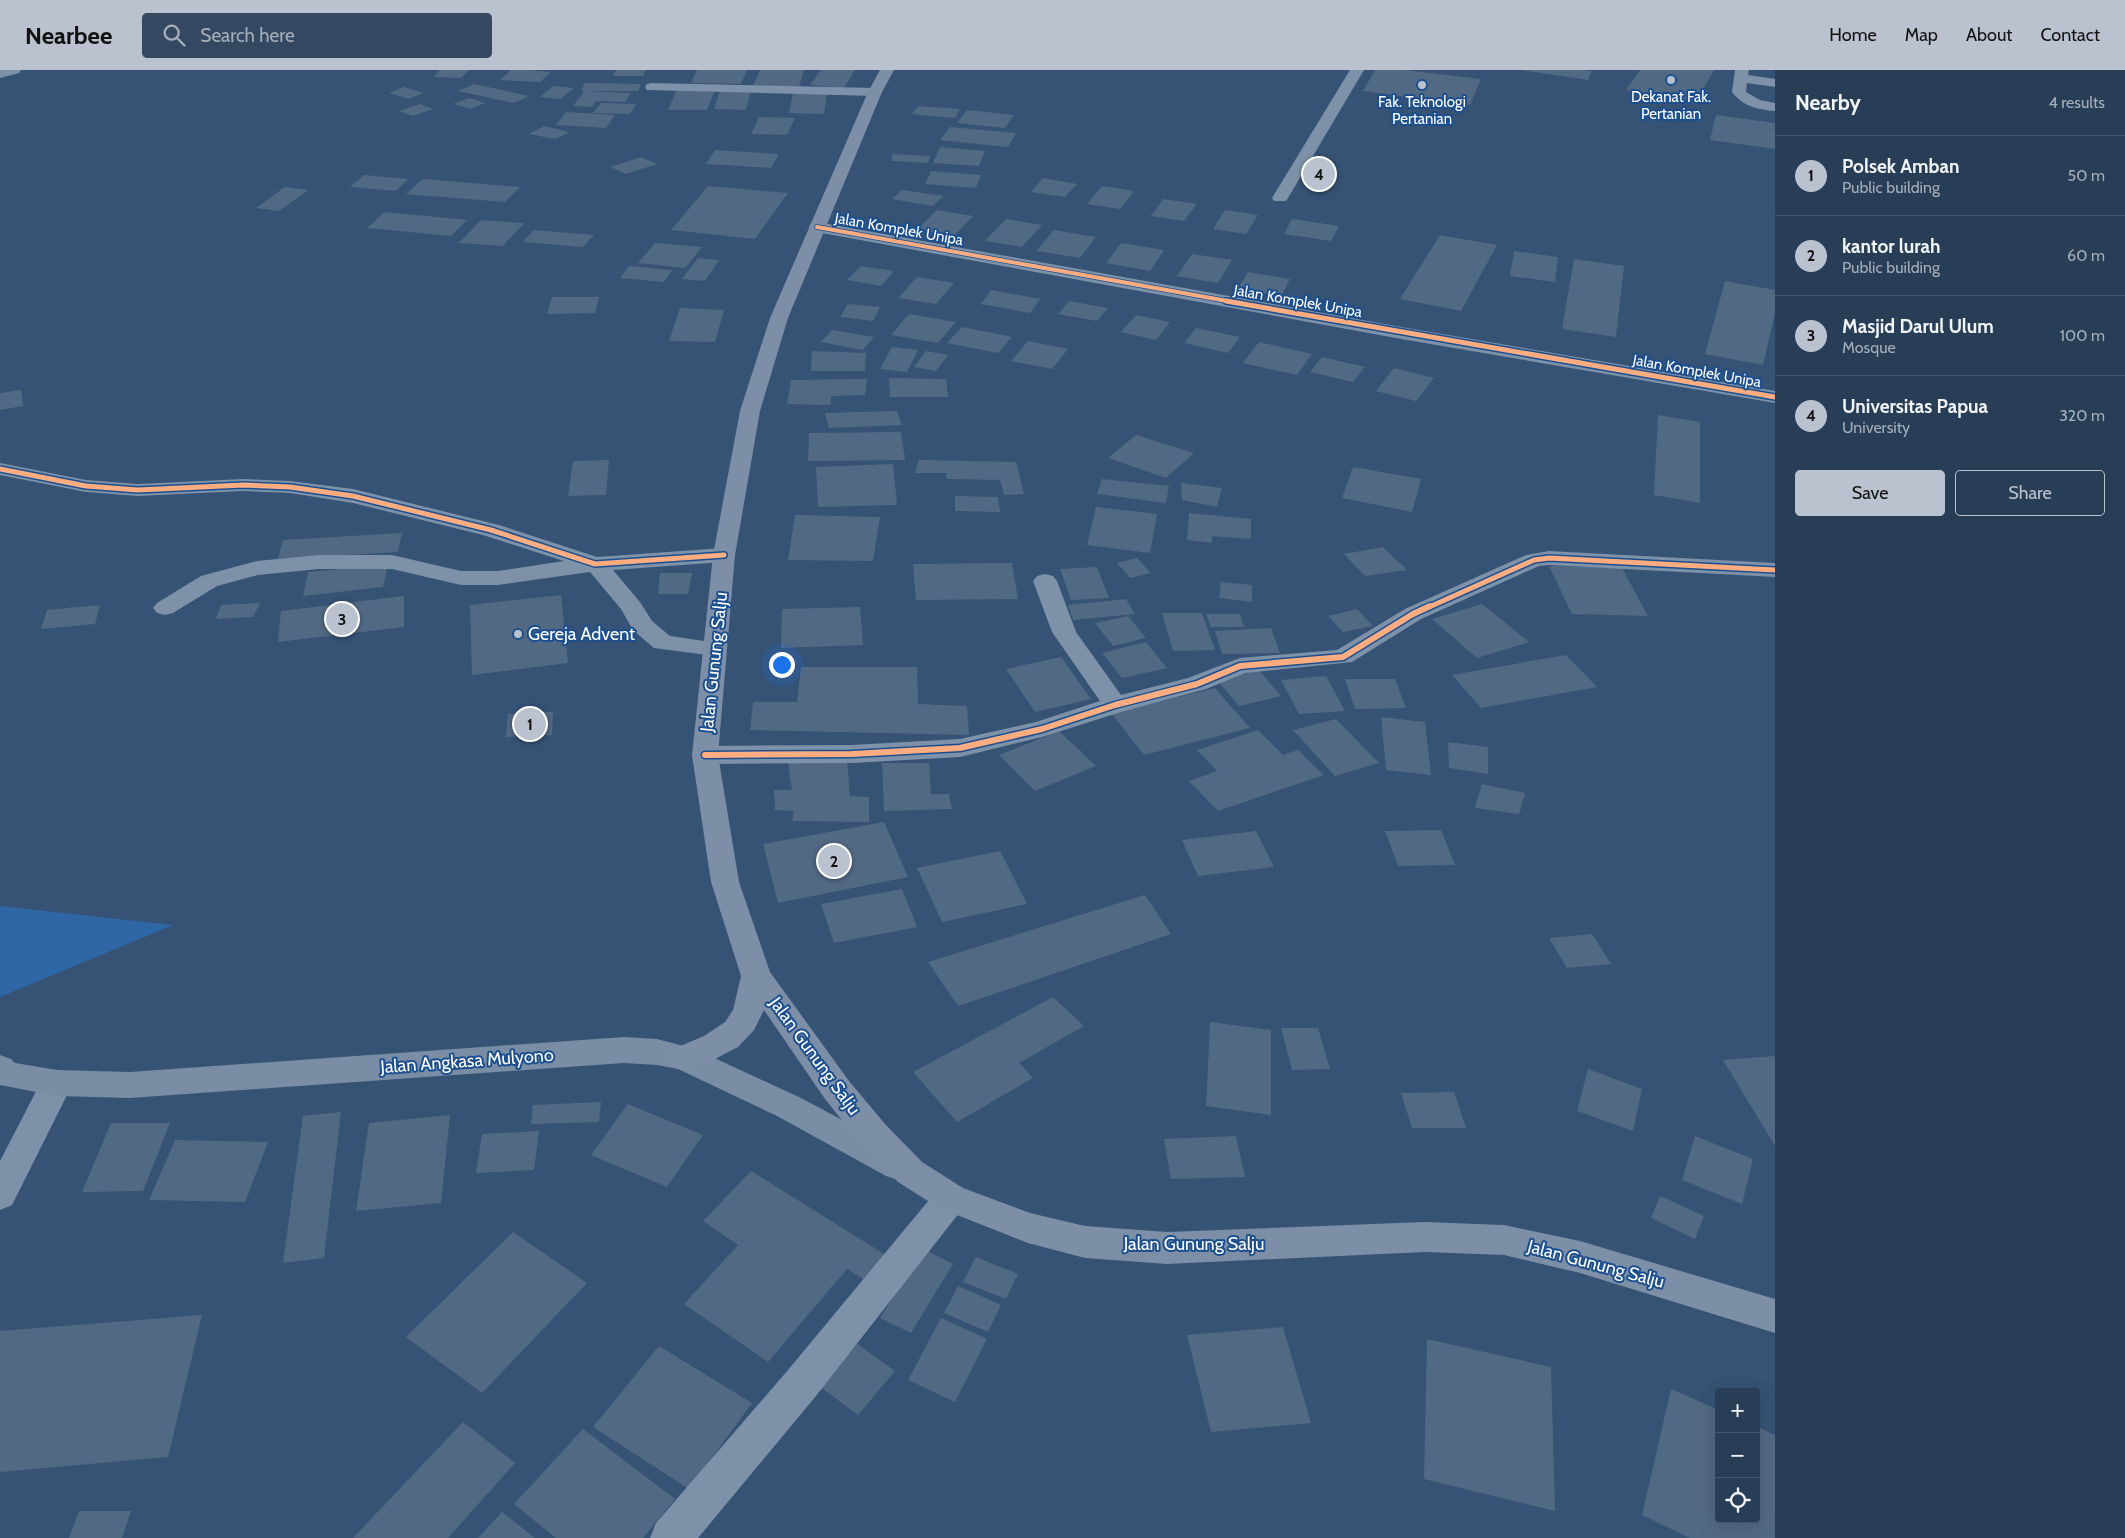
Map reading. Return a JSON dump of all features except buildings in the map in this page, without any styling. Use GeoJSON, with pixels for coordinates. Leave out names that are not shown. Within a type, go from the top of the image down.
{"type":"FeatureCollection","features":[{"type":"Feature","properties":{"kind":"main road","name":"Jalan Gunung Salju"},"geometry":{"type":"LineString","coordinates":[[881,81],[779,318],[750,411],[724,555],[705,755],[726,882],[756,976],[785,1014],[837,1090],[873,1134],[910,1172],[951,1198],[1028,1228],[1094,1243],[1167,1248],[1425,1237],[1504,1240],[1580,1257],[1775,1316]]}},
{"type":"Feature","properties":{"kind":"main road"},"geometry":{"type":"LineString","coordinates":[[684,1058],[714,1046],[732,1035],[740,1026],[748,1014],[756,976]]}},
{"type":"Feature","properties":{"kind":"main road","name":"Jalan Angkasa Mulyono"},"geometry":{"type":"LineString","coordinates":[[0,1068],[6,1074],[57,1082],[130,1085],[624,1050],[657,1052],[684,1058],[789,1107],[910,1172]]}},
{"type":"Feature","properties":{"kind":"street"},"geometry":{"type":"LineString","coordinates":[[0,74],[14,70]]}},
{"type":"Feature","properties":{"kind":"street"},"geometry":{"type":"LineString","coordinates":[[1280,198],[1357,70]]}},
{"type":"Feature","properties":{"kind":"street"},"geometry":{"type":"LineString","coordinates":[[1775,84],[1742,74],[1739,92],[1740,95],[1749,100],[1775,107]]}},
{"type":"Feature","properties":{"kind":"street"},"geometry":{"type":"LineString","coordinates":[[652,87],[881,81]]}},
{"type":"Feature","properties":{"kind":"street","name":"Jalan Komplek Unipa"},"geometry":{"type":"LineString","coordinates":[[817,227],[1407,334],[1775,397]]}},
{"type":"Feature","properties":{"kind":"street"},"geometry":{"type":"LineString","coordinates":[[0,469],[86,486],[138,490],[243,485],[290,486],[353,496],[491,530],[595,564],[632,607],[642,625],[663,643],[715,650]]}},
{"type":"Feature","properties":{"kind":"street"},"geometry":{"type":"LineString","coordinates":[[165,608],[209,581],[257,568],[319,562],[392,562],[462,578],[498,578],[595,564],[724,555]]}},
{"type":"Feature","properties":{"kind":"street"},"geometry":{"type":"LineString","coordinates":[[705,755],[852,754],[960,748],[1042,729],[1114,705],[1197,684],[1240,666],[1343,657],[1365,646],[1412,614],[1534,560],[1549,558],[1775,570]]}},
{"type":"Feature","properties":{"kind":"street"},"geometry":{"type":"LineString","coordinates":[[1045,581],[1064,632],[1114,705]]}},
{"type":"Feature","properties":{"kind":"street"},"geometry":{"type":"LineString","coordinates":[[0,1195],[57,1082]]}},
{"type":"Feature","properties":{"kind":"street"},"geometry":{"type":"LineString","coordinates":[[671,1538],[802,1384],[951,1198]]}},
{"type":"Feature","properties":{"kind":"shaded area"},"geometry":{"type":"Polygon","coordinates":[[[0,906],[173,925],[0,997],[0,906]]]}},
{"type":"Feature","properties":{"kind":"cycle path"},"geometry":{"type":"LineString","coordinates":[[817,227],[1407,334],[1775,397]]}},
{"type":"Feature","properties":{"kind":"cycle path"},"geometry":{"type":"LineString","coordinates":[[0,469],[86,486],[138,490],[243,485],[290,487],[353,496],[491,530],[595,564],[724,555]]}},
{"type":"Feature","properties":{"kind":"cycle path"},"geometry":{"type":"LineString","coordinates":[[705,755],[852,754],[960,748],[1042,729],[1115,705],[1197,684],[1240,666],[1343,657],[1413,614],[1534,560],[1549,558],[1775,570]]}},
{"type":"Feature","properties":{"kind":"place","name":"Dekanat Fak. Pertanian"},"geometry":{"type":"Point","coordinates":[1671,80]}},
{"type":"Feature","properties":{"kind":"place","name":"Fak. Teknologi Pertanian"},"geometry":{"type":"Point","coordinates":[1422,85]}},
{"type":"Feature","properties":{"kind":"place","name":"Universitas Papua"},"geometry":{"type":"Point","coordinates":[1319,174]}},
{"type":"Feature","properties":{"kind":"place","name":"Masjid Darul Ulum"},"geometry":{"type":"Point","coordinates":[342,619]}},
{"type":"Feature","properties":{"kind":"place","name":"Gereja Advent"},"geometry":{"type":"Point","coordinates":[518,634]}},
{"type":"Feature","properties":{"kind":"place","name":"Polsek Amban"},"geometry":{"type":"Point","coordinates":[530,724]}},
{"type":"Feature","properties":{"kind":"place","name":"kantor lurah"},"geometry":{"type":"Point","coordinates":[834,861]}}]}
